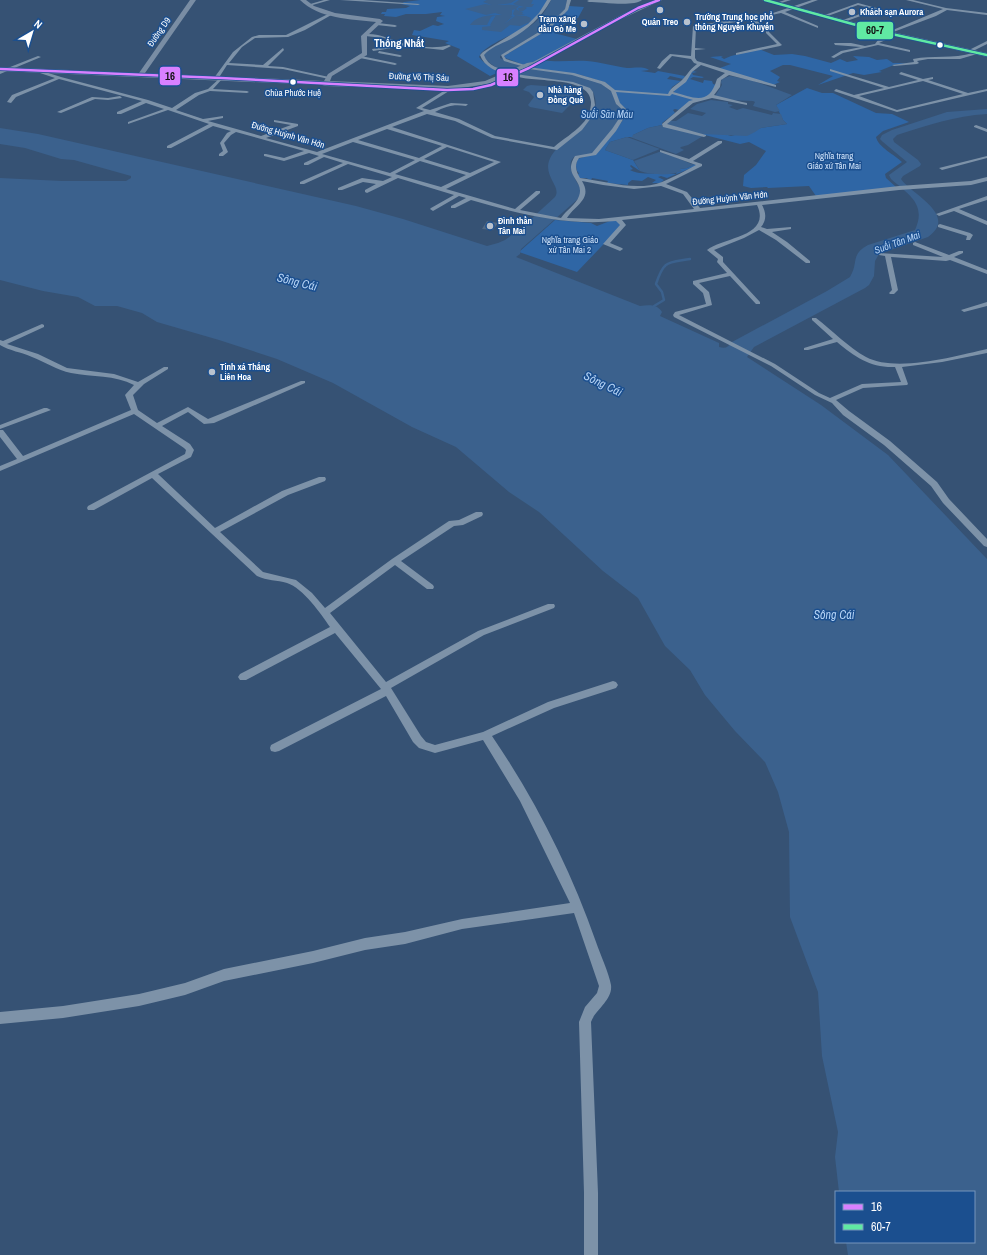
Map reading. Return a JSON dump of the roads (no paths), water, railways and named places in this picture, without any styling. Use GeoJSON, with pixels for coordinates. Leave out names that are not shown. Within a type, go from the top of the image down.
{"type":"FeatureCollection","features":[{"type":"Feature","properties":{"kind":"main road","name":"Đường D9"},"geometry":{"type":"LineString","coordinates":[[140,75],[193,0]]}},
{"type":"Feature","properties":{"kind":"main road"},"geometry":{"type":"LineString","coordinates":[[303,0],[309,5],[332,14],[349,18],[380,21],[365,35],[365,54],[326,81]]}},
{"type":"Feature","properties":{"kind":"main road"},"geometry":{"type":"LineString","coordinates":[[513,74],[638,8],[659,0]]}},
{"type":"Feature","properties":{"kind":"main road"},"geometry":{"type":"LineString","coordinates":[[766,0],[844,22],[987,55]]}},
{"type":"Feature","properties":{"kind":"main road","name":"Đường Võ Thị Sáu"},"geometry":{"type":"LineString","coordinates":[[0,69],[42,72],[326,81],[455,88],[486,83],[513,74]]}},
{"type":"Feature","properties":{"kind":"main road","name":"Đường Võ Thị Sáu"},"geometry":{"type":"LineString","coordinates":[[326,81],[332,85],[448,90],[480,88],[501,82],[513,74]]}},
{"type":"Feature","properties":{"kind":"street"},"geometry":{"type":"LineString","coordinates":[[309,5],[328,0]]}},
{"type":"Feature","properties":{"kind":"street"},"geometry":{"type":"LineString","coordinates":[[342,0],[418,4]]}},
{"type":"Feature","properties":{"kind":"street"},"geometry":{"type":"LineString","coordinates":[[448,90],[418,108],[457,120],[494,137],[555,149],[578,131],[588,119],[593,102],[593,96],[588,90],[566,82],[513,74],[490,65],[484,60],[482,55],[488,49],[528,28],[538,18],[549,0]]}},
{"type":"Feature","properties":{"kind":"street"},"geometry":{"type":"LineString","coordinates":[[562,220],[566,213],[579,202],[583,194],[583,188],[577,179],[573,166],[575,159],[581,156],[594,154],[627,113],[618,104],[614,91],[606,84],[585,76],[529,66],[504,59],[502,57],[503,54],[532,39],[548,28],[567,9],[569,0]]}},
{"type":"Feature","properties":{"kind":"street"},"geometry":{"type":"LineString","coordinates":[[590,1],[633,2],[640,0]]}},
{"type":"Feature","properties":{"kind":"street"},"geometry":{"type":"LineString","coordinates":[[778,3],[789,0]]}},
{"type":"Feature","properties":{"kind":"street"},"geometry":{"type":"LineString","coordinates":[[774,86],[728,74],[695,62],[693,58],[694,28],[696,26],[782,12],[816,0]]}},
{"type":"Feature","properties":{"kind":"street"},"geometry":{"type":"LineString","coordinates":[[908,0],[946,9],[987,14]]}},
{"type":"Feature","properties":{"kind":"street"},"geometry":{"type":"LineString","coordinates":[[824,16],[858,4],[878,9],[844,22]]}},
{"type":"Feature","properties":{"kind":"street"},"geometry":{"type":"LineString","coordinates":[[878,44],[879,41],[892,33],[946,9]]}},
{"type":"Feature","properties":{"kind":"street"},"geometry":{"type":"LineString","coordinates":[[782,12],[817,27]]}},
{"type":"Feature","properties":{"kind":"street"},"geometry":{"type":"LineString","coordinates":[[210,90],[226,64],[252,38],[260,36],[289,36],[332,14]]}},
{"type":"Feature","properties":{"kind":"street"},"geometry":{"type":"LineString","coordinates":[[737,54],[780,45],[766,31],[768,29],[750,18]]}},
{"type":"Feature","properties":{"kind":"street"},"geometry":{"type":"LineString","coordinates":[[378,24],[395,26]]}},
{"type":"Feature","properties":{"kind":"street"},"geometry":{"type":"LineString","coordinates":[[365,35],[385,37],[405,45]]}},
{"type":"Feature","properties":{"kind":"street"},"geometry":{"type":"LineString","coordinates":[[894,65],[917,63],[914,60],[928,58],[926,58],[960,58],[974,52],[987,42]]}},
{"type":"Feature","properties":{"kind":"street"},"geometry":{"type":"LineString","coordinates":[[835,44],[851,44],[868,47]]}},
{"type":"Feature","properties":{"kind":"street"},"geometry":{"type":"LineString","coordinates":[[833,57],[842,52],[878,44],[909,51]]}},
{"type":"Feature","properties":{"kind":"street"},"geometry":{"type":"LineString","coordinates":[[366,50],[405,45],[443,49],[449,46]]}},
{"type":"Feature","properties":{"kind":"street"},"geometry":{"type":"LineString","coordinates":[[264,67],[282,49]]}},
{"type":"Feature","properties":{"kind":"street"},"geometry":{"type":"LineString","coordinates":[[693,49],[704,49]]}},
{"type":"Feature","properties":{"kind":"street"},"geometry":{"type":"LineString","coordinates":[[373,50],[400,56]]}},
{"type":"Feature","properties":{"kind":"street"},"geometry":{"type":"LineString","coordinates":[[974,52],[987,51]]}},
{"type":"Feature","properties":{"kind":"street"},"geometry":{"type":"LineString","coordinates":[[659,68],[671,55],[693,58]]}},
{"type":"Feature","properties":{"kind":"street"},"geometry":{"type":"LineString","coordinates":[[0,73],[39,57]]}},
{"type":"Feature","properties":{"kind":"street"},"geometry":{"type":"LineString","coordinates":[[361,58],[395,64]]}},
{"type":"Feature","properties":{"kind":"street"},"geometry":{"type":"LineString","coordinates":[[226,64],[298,70],[326,81]]}},
{"type":"Feature","properties":{"kind":"street"},"geometry":{"type":"LineString","coordinates":[[614,91],[664,96],[670,95],[672,90],[684,80],[690,71],[700,64]]}},
{"type":"Feature","properties":{"kind":"street"},"geometry":{"type":"LineString","coordinates":[[831,70],[889,88]]}},
{"type":"Feature","properties":{"kind":"street","name":"Đường Huỳnh Văn Hớn"},"geometry":{"type":"LineString","coordinates":[[42,72],[123,96],[146,101],[213,124],[441,188],[515,211],[562,220],[586,221],[759,204],[899,188],[971,183],[987,179]]}},
{"type":"Feature","properties":{"kind":"street"},"geometry":{"type":"LineString","coordinates":[[704,136],[665,126],[664,124],[689,104],[698,100],[708,99],[718,87],[719,80],[728,74]]}},
{"type":"Feature","properties":{"kind":"street"},"geometry":{"type":"LineString","coordinates":[[901,74],[969,94]]}},
{"type":"Feature","properties":{"kind":"street"},"geometry":{"type":"LineString","coordinates":[[9,102],[14,96],[31,90],[40,84],[59,78]]}},
{"type":"Feature","properties":{"kind":"street"},"geometry":{"type":"LineString","coordinates":[[855,96],[931,78]]}},
{"type":"Feature","properties":{"kind":"street"},"geometry":{"type":"LineString","coordinates":[[130,123],[171,109],[197,94],[210,90],[247,92]]}},
{"type":"Feature","properties":{"kind":"street"},"geometry":{"type":"LineString","coordinates":[[836,90],[898,111],[987,90]]}},
{"type":"Feature","properties":{"kind":"street"},"geometry":{"type":"LineString","coordinates":[[672,93],[698,100]]}},
{"type":"Feature","properties":{"kind":"street"},"geometry":{"type":"LineString","coordinates":[[59,112],[94,98],[123,96]]}},
{"type":"Feature","properties":{"kind":"street"},"geometry":{"type":"LineString","coordinates":[[711,96],[722,100],[736,101],[745,104]]}},
{"type":"Feature","properties":{"kind":"street"},"geometry":{"type":"LineString","coordinates":[[118,113],[146,101]]}},
{"type":"Feature","properties":{"kind":"street"},"geometry":{"type":"LineString","coordinates":[[306,164],[322,154],[353,140],[449,103],[456,102],[466,105]]}},
{"type":"Feature","properties":{"kind":"street"},"geometry":{"type":"LineString","coordinates":[[204,120],[221,117]]}},
{"type":"Feature","properties":{"kind":"street"},"geometry":{"type":"LineString","coordinates":[[263,137],[296,125],[276,121]]}},
{"type":"Feature","properties":{"kind":"street"},"geometry":{"type":"LineString","coordinates":[[170,147],[213,124]]}},
{"type":"Feature","properties":{"kind":"street"},"geometry":{"type":"LineString","coordinates":[[976,126],[987,131]]}},
{"type":"Feature","properties":{"kind":"street"},"geometry":{"type":"LineString","coordinates":[[388,127],[498,162],[441,188]]}},
{"type":"Feature","properties":{"kind":"street"},"geometry":{"type":"LineString","coordinates":[[221,155],[226,151],[222,143],[229,134],[236,130]]}},
{"type":"Feature","properties":{"kind":"street"},"geometry":{"type":"LineString","coordinates":[[353,140],[471,175]]}},
{"type":"Feature","properties":{"kind":"street"},"geometry":{"type":"LineString","coordinates":[[689,161],[720,142]]}},
{"type":"Feature","properties":{"kind":"street"},"geometry":{"type":"LineString","coordinates":[[391,174],[446,146]]}},
{"type":"Feature","properties":{"kind":"street"},"geometry":{"type":"LineString","coordinates":[[662,150],[700,165],[662,184]]}},
{"type":"Feature","properties":{"kind":"street"},"geometry":{"type":"LineString","coordinates":[[266,155],[284,160],[310,151]]}},
{"type":"Feature","properties":{"kind":"street"},"geometry":{"type":"LineString","coordinates":[[942,168],[965,164],[987,157]]}},
{"type":"Feature","properties":{"kind":"street"},"geometry":{"type":"LineString","coordinates":[[302,183],[348,162]]}},
{"type":"Feature","properties":{"kind":"street"},"geometry":{"type":"LineString","coordinates":[[340,189],[362,180],[386,183],[398,176]]}},
{"type":"Feature","properties":{"kind":"street"},"geometry":{"type":"LineString","coordinates":[[577,179],[586,179],[598,183],[636,188],[643,188],[650,184],[662,184],[685,194],[698,210]]}},
{"type":"Feature","properties":{"kind":"street"},"geometry":{"type":"LineString","coordinates":[[367,191],[381,183]]}},
{"type":"Feature","properties":{"kind":"street"},"geometry":{"type":"LineString","coordinates":[[515,211],[538,192]]}},
{"type":"Feature","properties":{"kind":"street"},"geometry":{"type":"LineString","coordinates":[[433,209],[459,194]]}},
{"type":"Feature","properties":{"kind":"street"},"geometry":{"type":"LineString","coordinates":[[453,207],[470,198]]}},
{"type":"Feature","properties":{"kind":"street"},"geometry":{"type":"LineString","coordinates":[[939,214],[987,198]]}},
{"type":"Feature","properties":{"kind":"street"},"geometry":{"type":"LineString","coordinates":[[758,303],[743,285],[720,262],[721,258],[710,250],[723,243],[747,235],[759,228],[763,215],[759,204]]}},
{"type":"Feature","properties":{"kind":"street"},"geometry":{"type":"LineString","coordinates":[[954,210],[987,223]]}},
{"type":"Feature","properties":{"kind":"street"},"geometry":{"type":"LineString","coordinates":[[617,218],[623,225],[606,244],[620,249]]}},
{"type":"Feature","properties":{"kind":"street"},"geometry":{"type":"LineString","coordinates":[[940,226],[968,234],[970,235],[968,239]]}},
{"type":"Feature","properties":{"kind":"street"},"geometry":{"type":"LineString","coordinates":[[759,228],[794,250],[808,262]]}},
{"type":"Feature","properties":{"kind":"street"},"geometry":{"type":"LineString","coordinates":[[766,231],[789,228]]}},
{"type":"Feature","properties":{"kind":"street"},"geometry":{"type":"LineString","coordinates":[[915,244],[987,272]]}},
{"type":"Feature","properties":{"kind":"street"},"geometry":{"type":"LineString","coordinates":[[881,254],[950,258],[962,252]]}},
{"type":"Feature","properties":{"kind":"street"},"geometry":{"type":"LineString","coordinates":[[888,255],[895,290],[892,293]]}},
{"type":"Feature","properties":{"kind":"street"},"geometry":{"type":"LineString","coordinates":[[731,274],[695,282],[706,292],[710,305],[676,314],[681,320],[773,365],[817,394],[831,400],[887,443],[934,484],[946,501],[987,544]]}},
{"type":"Feature","properties":{"kind":"street"},"geometry":{"type":"LineString","coordinates":[[964,310],[987,304]]}},
{"type":"Feature","properties":{"kind":"street"},"geometry":{"type":"LineString","coordinates":[[814,318],[864,359],[871,362],[898,366],[987,352]]}},
{"type":"Feature","properties":{"kind":"street"},"geometry":{"type":"LineString","coordinates":[[1,343],[42,326]]}},
{"type":"Feature","properties":{"kind":"street"},"geometry":{"type":"LineString","coordinates":[[806,349],[839,339]]}},
{"type":"Feature","properties":{"kind":"street"},"geometry":{"type":"LineString","coordinates":[[1,343],[15,350],[42,358],[70,371],[123,378],[139,385]]}},
{"type":"Feature","properties":{"kind":"street"},"geometry":{"type":"LineString","coordinates":[[831,400],[862,386],[905,384],[898,366]]}},
{"type":"Feature","properties":{"kind":"street"},"geometry":{"type":"LineString","coordinates":[[91,508],[188,454],[190,450],[187,446],[135,411],[129,395],[139,385],[166,368]]}},
{"type":"Feature","properties":{"kind":"street"},"geometry":{"type":"LineString","coordinates":[[156,426],[188,409],[207,422],[212,421],[303,382]]}},
{"type":"Feature","properties":{"kind":"street"},"geometry":{"type":"LineString","coordinates":[[0,427],[47,410]]}},
{"type":"Feature","properties":{"kind":"street"},"geometry":{"type":"LineString","coordinates":[[0,469],[135,411]]}},
{"type":"Feature","properties":{"kind":"street"},"geometry":{"type":"LineString","coordinates":[[0,432],[22,460]]}},
{"type":"Feature","properties":{"kind":"street"},"geometry":{"type":"LineString","coordinates":[[154,474],[260,574],[267,578],[276,580],[286,579],[297,585],[324,613],[386,689],[422,745],[435,749],[485,735],[551,705],[613,685]]}},
{"type":"Feature","properties":{"kind":"street"},"geometry":{"type":"LineString","coordinates":[[216,532],[285,493],[302,485],[322,480]]}},
{"type":"Feature","properties":{"kind":"street"},"geometry":{"type":"LineString","coordinates":[[324,613],[395,561],[452,523],[460,522],[479,514]]}},
{"type":"Feature","properties":{"kind":"street"},"geometry":{"type":"LineString","coordinates":[[395,561],[430,587]]}},
{"type":"Feature","properties":{"kind":"street"},"geometry":{"type":"LineString","coordinates":[[275,748],[386,689],[481,633],[551,606]]}},
{"type":"Feature","properties":{"kind":"street"},"geometry":{"type":"LineString","coordinates":[[242,677],[336,628]]}},
{"type":"Feature","properties":{"kind":"street"},"geometry":{"type":"LineString","coordinates":[[485,735],[535,816],[578,907],[605,986],[604,995],[587,1014],[585,1022],[593,1253]]}},
{"type":"Feature","properties":{"kind":"street"},"geometry":{"type":"LineString","coordinates":[[0,1018],[63,1012],[139,1000],[185,989],[224,974],[313,957],[365,944],[405,938],[462,924],[578,907]]}},
{"type":"Feature","properties":{"kind":"water"},"geometry":{"type":"Polygon","coordinates":[[[487,0],[516,0],[511,3],[497,5],[519,6],[516,9],[519,11],[518,8],[524,7],[513,4],[519,0],[533,0],[531,4],[534,4],[532,7],[525,7],[527,8],[520,11],[525,15],[515,16],[526,16],[531,18],[530,22],[520,26],[510,25],[501,32],[482,30],[482,27],[491,26],[490,25],[496,15],[502,15],[495,13],[486,15],[465,9],[485,4],[492,5],[483,2],[487,0]],[[515,9],[512,10],[512,15],[510,16],[513,16],[504,24],[515,16],[513,14],[515,9]]]}},
{"type":"Feature","properties":{"kind":"water","name":"Sông Cái"},"geometry":{"type":"Polygon","coordinates":[[[551,0],[567,0],[565,9],[550,25],[500,56],[500,58],[525,67],[573,75],[599,82],[612,92],[616,104],[624,111],[609,134],[592,153],[576,156],[572,159],[572,173],[582,190],[579,198],[521,249],[520,254],[516,257],[640,306],[655,306],[662,312],[660,316],[719,343],[719,347],[723,348],[850,277],[859,252],[868,245],[915,230],[919,213],[917,206],[914,200],[891,179],[889,175],[907,162],[880,139],[882,135],[892,130],[947,112],[987,109],[987,114],[942,122],[897,135],[893,139],[894,142],[918,160],[921,164],[901,179],[930,205],[936,213],[938,221],[936,229],[928,237],[879,254],[875,261],[874,276],[869,285],[754,347],[747,357],[821,405],[888,455],[987,559],[987,1255],[848,1255],[846,1243],[975,1243],[975,1191],[839,1191],[835,1157],[838,1132],[822,1056],[818,992],[790,917],[789,832],[778,792],[765,762],[735,731],[705,695],[690,670],[665,646],[638,598],[603,571],[539,512],[509,492],[456,447],[412,427],[333,383],[277,359],[157,322],[142,313],[117,306],[95,306],[78,297],[43,291],[0,280],[0,178],[62,181],[126,181],[131,178],[131,176],[74,160],[61,159],[25,148],[0,144],[0,128],[38,134],[356,206],[403,219],[487,246],[505,240],[519,230],[555,197],[557,193],[549,173],[549,160],[560,145],[584,126],[590,119],[596,102],[593,92],[585,87],[512,73],[500,69],[490,63],[483,55],[501,42],[529,27],[537,21],[551,0]]]}},
{"type":"Feature","properties":{"kind":"water"},"geometry":{"type":"Polygon","coordinates":[[[496,15],[491,17],[487,25],[470,25],[480,17],[496,15]]]}},
{"type":"Feature","properties":{"kind":"water"},"geometry":{"type":"Polygon","coordinates":[[[730,76],[751,80],[792,95],[776,105],[780,111],[775,112],[753,106],[755,102],[753,101],[728,100],[715,96],[722,85],[722,79],[730,76]]]}},
{"type":"Feature","properties":{"kind":"water"},"geometry":{"type":"Polygon","coordinates":[[[527,86],[571,88],[575,91],[573,96],[576,99],[562,113],[530,107],[528,105],[534,97],[529,92],[523,90],[527,86]]]}},
{"type":"Feature","properties":{"kind":"water"},"geometry":{"type":"Polygon","coordinates":[[[711,100],[728,102],[728,104],[733,105],[729,107],[737,110],[743,108],[772,115],[773,113],[781,114],[783,120],[787,124],[761,128],[747,136],[701,134],[666,124],[669,121],[676,121],[688,113],[702,116],[706,113],[690,109],[697,104],[711,100]]]}},
{"type":"Feature","properties":{"kind":"water"},"geometry":{"type":"Polygon","coordinates":[[[662,125],[703,136],[688,145],[681,147],[680,148],[684,150],[676,154],[630,137],[648,128],[662,125]]]}},
{"type":"Feature","properties":{"kind":"water"},"geometry":{"type":"Polygon","coordinates":[[[627,137],[660,149],[633,160],[605,150],[610,142],[627,137]]]}},
{"type":"Feature","properties":{"kind":"water"},"geometry":{"type":"Polygon","coordinates":[[[663,152],[694,165],[680,169],[682,171],[672,174],[655,174],[640,171],[634,161],[663,152]]]}},
{"type":"Feature","properties":{"kind":"waterway"},"geometry":{"type":"LineString","coordinates":[[654,306],[664,300],[662,292],[656,284],[664,267],[671,262],[690,259]]}},
{"type":"Feature","properties":{"kind":"place","name":"Quán Treo"},"geometry":{"type":"Point","coordinates":[660,10]}},
{"type":"Feature","properties":{"kind":"place","name":"Khách sạn Aurora"},"geometry":{"type":"Point","coordinates":[852,12]}},
{"type":"Feature","properties":{"kind":"place","name":"Trường Trung học phổ thông Nguyễn Khuyến"},"geometry":{"type":"Point","coordinates":[687,22]}},
{"type":"Feature","properties":{"kind":"place","name":"Trạm xăng dầu Gò Me"},"geometry":{"type":"Point","coordinates":[584,24]}},
{"type":"Feature","properties":{"kind":"place","name":"Chùa Phước Huệ"},"geometry":{"type":"Point","coordinates":[293,82]}},
{"type":"Feature","properties":{"kind":"place","name":"Nhà hàng Đồng Quê"},"geometry":{"type":"Point","coordinates":[540,95]}},
{"type":"Feature","properties":{"kind":"place","name":"Đình thần Tân Mai"},"geometry":{"type":"Point","coordinates":[490,226]}},
{"type":"Feature","properties":{"kind":"place","name":"Tịnh xá Thắng Liên Hoa"},"geometry":{"type":"Point","coordinates":[212,372]}},
{"type":"Feature","properties":{"kind":"district","name":"Thống Nhất"},"geometry":{"type":"Point","coordinates":[399,43]}},
{"type":"Feature","properties":{"kind":"water label","name":"Suối Săn Máu"},"geometry":{"type":"Point","coordinates":[607,114]}},
{"type":"Feature","properties":{"kind":"water label","name":"Suối Tân Mai"},"geometry":{"type":"Point","coordinates":[897,242]}},
{"type":"Feature","properties":{"kind":"park label","name":"Nghĩa trang Giáo xứ Tân Mai"},"geometry":{"type":"Point","coordinates":[834,162]}},
{"type":"Feature","properties":{"kind":"park label","name":"Nghĩa trang Giáo xứ Tân Mai 2"},"geometry":{"type":"Point","coordinates":[570,246]}}]}
